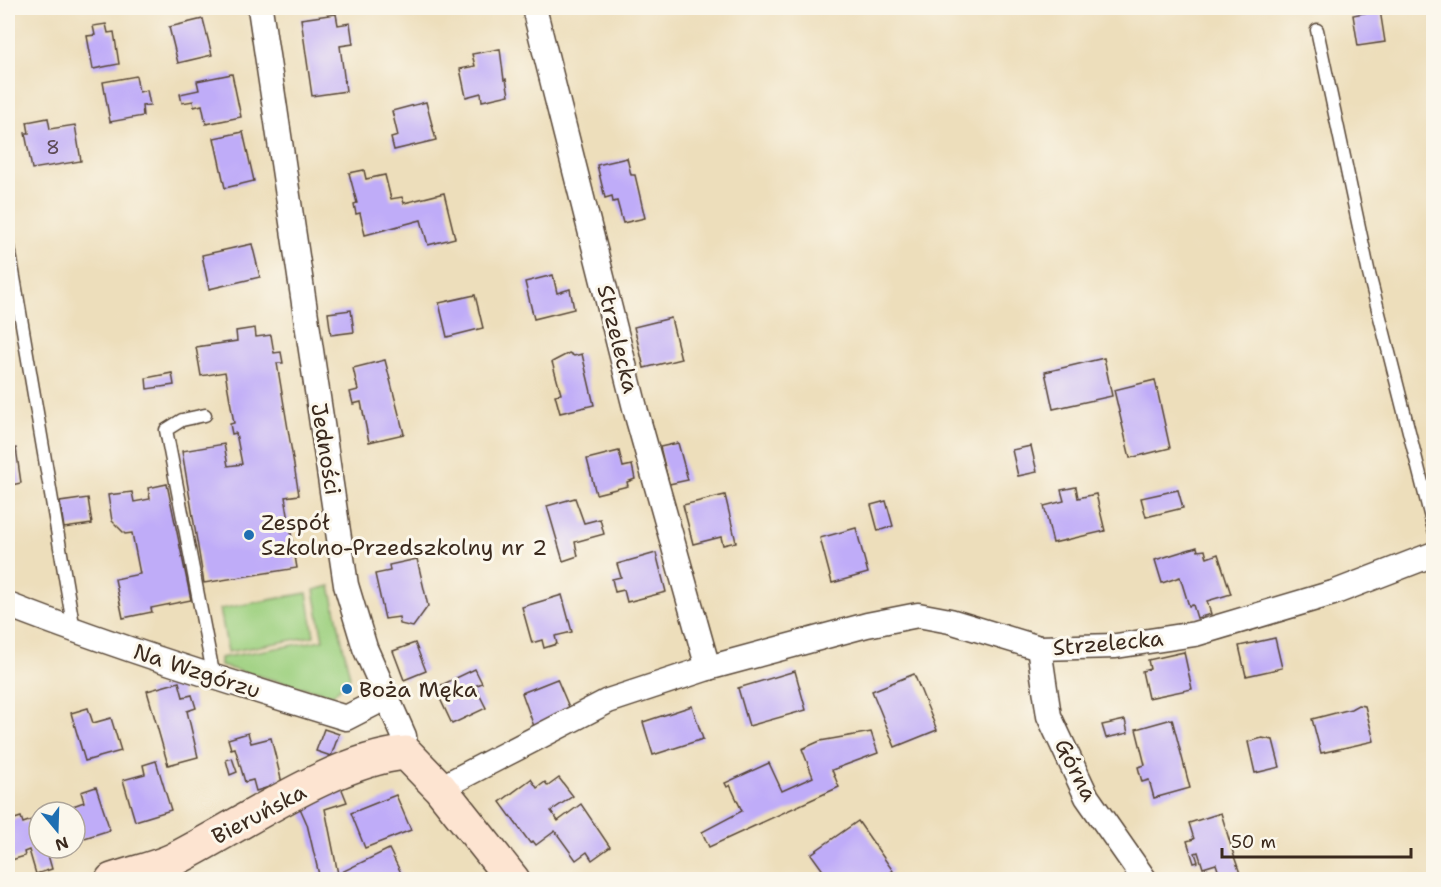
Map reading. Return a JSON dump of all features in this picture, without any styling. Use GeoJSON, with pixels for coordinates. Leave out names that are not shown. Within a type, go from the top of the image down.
{"type":"FeatureCollection","features":[{"type":"Feature","properties":{"kind":"street","name":"Jedności"},"geometry":{"type":"LineString","coordinates":[[260,8],[346,585],[365,648],[385,698],[404,736],[406,753],[440,788],[513,879]]}},
{"type":"Feature","properties":{"kind":"street","name":"Strzelecka"},"geometry":{"type":"LineString","coordinates":[[534,8],[636,412],[708,669]]}},
{"type":"Feature","properties":{"kind":"street","name":"Strzelecka"},"geometry":{"type":"LineString","coordinates":[[440,788],[608,701],[708,669],[867,625],[918,615],[950,621],[1039,648],[1116,646],[1195,634],[1333,593],[1434,554]]}},
{"type":"Feature","properties":{"kind":"street","name":"Na Wzgórzu"},"geometry":{"type":"LineString","coordinates":[[8,605],[74,631],[214,678],[346,718],[385,698]]}},
{"type":"Feature","properties":{"kind":"street","name":"Górna"},"geometry":{"type":"LineString","coordinates":[[1039,648],[1049,716],[1087,797],[1145,879]]}},
{"type":"Feature","properties":{"kind":"street","name":"Bieruńska"},"geometry":{"type":"LineString","coordinates":[[112,879],[174,870],[296,792],[382,755],[406,753]]}},
{"type":"Feature","properties":{"kind":"lane"},"geometry":{"type":"LineString","coordinates":[[1317,30],[1369,274],[1434,530]]}},
{"type":"Feature","properties":{"kind":"lane"},"geometry":{"type":"LineString","coordinates":[[8,242],[74,631]]}},
{"type":"Feature","properties":{"kind":"lane"},"geometry":{"type":"LineString","coordinates":[[205,415],[182,420],[166,429],[214,678]]}},
{"type":"Feature","properties":{"kind":"green space"},"geometry":{"type":"Polygon","coordinates":[[[330,586],[350,677],[333,695],[220,666],[220,658],[323,640],[314,590],[330,586]]]}},
{"type":"Feature","properties":{"kind":"green space"},"geometry":{"type":"Polygon","coordinates":[[[307,593],[314,636],[228,652],[220,609],[307,593]]]}},
{"type":"Feature","properties":{"kind":"building"},"geometry":{"type":"Polygon","coordinates":[[[1380,10],[1385,42],[1358,46],[1353,15],[1380,10]]]}},
{"type":"Feature","properties":{"kind":"building"},"geometry":{"type":"Polygon","coordinates":[[[336,14],[338,25],[350,23],[353,44],[340,46],[346,91],[312,96],[301,19],[336,14]]]}},
{"type":"Feature","properties":{"kind":"building"},"geometry":{"type":"Polygon","coordinates":[[[203,19],[212,55],[178,63],[169,27],[203,19]]]}},
{"type":"Feature","properties":{"kind":"building"},"geometry":{"type":"Polygon","coordinates":[[[106,24],[108,33],[114,32],[119,64],[93,69],[87,36],[95,35],[93,26],[106,24]]]}},
{"type":"Feature","properties":{"kind":"building"},"geometry":{"type":"Polygon","coordinates":[[[500,49],[504,80],[506,79],[509,95],[482,101],[481,93],[466,97],[460,69],[475,66],[472,54],[500,49]]]}},
{"type":"Feature","properties":{"kind":"building"},"geometry":{"type":"Polygon","coordinates":[[[232,74],[241,117],[206,124],[202,105],[194,107],[193,101],[182,103],[180,94],[199,90],[197,81],[232,74]]]}},
{"type":"Feature","properties":{"kind":"building"},"geometry":{"type":"Polygon","coordinates":[[[136,76],[139,92],[147,90],[150,105],[142,106],[143,116],[110,122],[103,82],[136,76]]]}},
{"type":"Feature","properties":{"kind":"building"},"geometry":{"type":"Polygon","coordinates":[[[426,102],[436,140],[394,150],[391,138],[398,136],[392,111],[426,102]]]}},
{"type":"Feature","properties":{"kind":"building"},"geometry":{"type":"Polygon","coordinates":[[[48,118],[50,129],[75,125],[81,161],[32,169],[25,133],[29,133],[27,122],[48,118]]]}},
{"type":"Feature","properties":{"kind":"building"},"geometry":{"type":"Polygon","coordinates":[[[243,132],[254,181],[225,188],[214,138],[243,132]]]}},
{"type":"Feature","properties":{"kind":"building"},"geometry":{"type":"Polygon","coordinates":[[[627,158],[631,175],[635,175],[645,218],[623,223],[617,201],[613,202],[612,196],[605,198],[597,165],[627,158]]]}},
{"type":"Feature","properties":{"kind":"building"},"geometry":{"type":"Polygon","coordinates":[[[364,170],[366,179],[385,175],[391,199],[402,197],[404,203],[444,193],[455,238],[428,245],[421,220],[365,235],[360,213],[356,214],[354,204],[357,203],[349,173],[364,170]]]}},
{"type":"Feature","properties":{"kind":"building"},"geometry":{"type":"Polygon","coordinates":[[[252,244],[260,277],[209,289],[202,255],[252,244]]]}},
{"type":"Feature","properties":{"kind":"building"},"geometry":{"type":"Polygon","coordinates":[[[553,275],[557,293],[570,289],[574,309],[534,319],[525,282],[553,275]]]}},
{"type":"Feature","properties":{"kind":"building"},"geometry":{"type":"Polygon","coordinates":[[[475,295],[483,328],[447,337],[439,303],[475,295]]]}},
{"type":"Feature","properties":{"kind":"building"},"geometry":{"type":"Polygon","coordinates":[[[351,310],[354,332],[331,335],[328,313],[351,310]]]}},
{"type":"Feature","properties":{"kind":"building"},"geometry":{"type":"Polygon","coordinates":[[[671,318],[681,359],[644,368],[634,327],[671,318]]]}},
{"type":"Feature","properties":{"kind":"building"},"geometry":{"type":"Polygon","coordinates":[[[255,328],[256,337],[271,335],[274,353],[281,352],[283,363],[277,363],[299,495],[285,497],[297,568],[204,583],[182,451],[224,444],[228,466],[242,464],[236,433],[232,434],[230,424],[234,423],[225,372],[201,376],[196,347],[237,341],[236,331],[255,328]]]}},
{"type":"Feature","properties":{"kind":"building"},"geometry":{"type":"Polygon","coordinates":[[[569,353],[574,356],[582,354],[594,405],[560,413],[555,395],[561,394],[552,362],[569,353]]]}},
{"type":"Feature","properties":{"kind":"building"},"geometry":{"type":"Polygon","coordinates":[[[1104,358],[1112,396],[1053,409],[1045,372],[1104,358]]]}},
{"type":"Feature","properties":{"kind":"building"},"geometry":{"type":"Polygon","coordinates":[[[385,360],[404,434],[369,442],[361,402],[353,404],[350,392],[358,390],[353,368],[385,360]]]}},
{"type":"Feature","properties":{"kind":"building"},"geometry":{"type":"Polygon","coordinates":[[[172,373],[174,385],[147,389],[146,378],[172,373]]]}},
{"type":"Feature","properties":{"kind":"building"},"geometry":{"type":"Polygon","coordinates":[[[1155,380],[1170,448],[1130,458],[1114,390],[1155,380]]]}},
{"type":"Feature","properties":{"kind":"building"},"geometry":{"type":"Polygon","coordinates":[[[678,443],[688,480],[669,484],[660,447],[678,443]]]}},
{"type":"Feature","properties":{"kind":"building"},"geometry":{"type":"Polygon","coordinates":[[[1031,446],[1037,472],[1018,476],[1012,450],[1031,446]]]}},
{"type":"Feature","properties":{"kind":"building"},"geometry":{"type":"Polygon","coordinates":[[[16,448],[21,483],[11,485],[13,497],[8,498],[8,449],[16,448]]]}},
{"type":"Feature","properties":{"kind":"building"},"geometry":{"type":"Polygon","coordinates":[[[619,451],[623,467],[632,465],[635,479],[627,482],[628,486],[596,494],[587,459],[619,451]]]}},
{"type":"Feature","properties":{"kind":"building"},"geometry":{"type":"Polygon","coordinates":[[[167,484],[191,600],[151,608],[152,612],[123,618],[115,579],[140,574],[132,533],[125,534],[112,521],[108,495],[132,492],[134,502],[150,499],[148,488],[167,484]]]}},
{"type":"Feature","properties":{"kind":"building"},"geometry":{"type":"Polygon","coordinates":[[[1076,487],[1078,498],[1096,494],[1105,531],[1053,543],[1044,506],[1064,501],[1061,490],[1076,487]]]}},
{"type":"Feature","properties":{"kind":"building"},"geometry":{"type":"Polygon","coordinates":[[[1178,490],[1183,508],[1146,517],[1141,498],[1178,490]]]}},
{"type":"Feature","properties":{"kind":"building"},"geometry":{"type":"Polygon","coordinates":[[[725,495],[736,542],[723,545],[721,537],[693,544],[683,505],[725,495]]]}},
{"type":"Feature","properties":{"kind":"building"},"geometry":{"type":"Polygon","coordinates":[[[88,498],[92,524],[64,528],[60,502],[88,498]]]}},
{"type":"Feature","properties":{"kind":"building"},"geometry":{"type":"Polygon","coordinates":[[[575,498],[584,523],[600,519],[604,534],[575,542],[578,556],[563,561],[547,506],[575,498]]]}},
{"type":"Feature","properties":{"kind":"building"},"geometry":{"type":"Polygon","coordinates":[[[886,501],[893,526],[878,531],[871,505],[886,501]]]}},
{"type":"Feature","properties":{"kind":"building"},"geometry":{"type":"Polygon","coordinates":[[[856,528],[868,573],[832,583],[820,538],[856,528]]]}},
{"type":"Feature","properties":{"kind":"building"},"geometry":{"type":"Polygon","coordinates":[[[1197,547],[1198,551],[1205,550],[1207,558],[1218,554],[1231,594],[1207,601],[1211,614],[1197,618],[1193,605],[1189,606],[1180,577],[1162,583],[1155,560],[1197,547]]]}},
{"type":"Feature","properties":{"kind":"building"},"geometry":{"type":"Polygon","coordinates":[[[656,553],[666,592],[627,602],[624,590],[615,592],[612,579],[621,577],[617,564],[656,553]]]}},
{"type":"Feature","properties":{"kind":"building"},"geometry":{"type":"Polygon","coordinates":[[[417,559],[428,606],[413,627],[400,624],[399,617],[385,619],[375,574],[390,571],[389,565],[417,559]]]}},
{"type":"Feature","properties":{"kind":"building"},"geometry":{"type":"Polygon","coordinates":[[[562,595],[572,632],[555,636],[557,644],[544,648],[542,640],[532,643],[522,607],[562,595]]]}},
{"type":"Feature","properties":{"kind":"building"},"geometry":{"type":"Polygon","coordinates":[[[1275,638],[1282,668],[1246,676],[1239,646],[1275,638]]]}},
{"type":"Feature","properties":{"kind":"building"},"geometry":{"type":"Polygon","coordinates":[[[415,643],[426,671],[404,680],[393,651],[415,643]]]}},
{"type":"Feature","properties":{"kind":"building"},"geometry":{"type":"Polygon","coordinates":[[[1184,652],[1192,689],[1148,698],[1142,671],[1150,669],[1148,660],[1184,652]]]}},
{"type":"Feature","properties":{"kind":"building"},"geometry":{"type":"Polygon","coordinates":[[[475,669],[482,683],[475,686],[486,708],[452,724],[435,688],[475,669]]]}},
{"type":"Feature","properties":{"kind":"building"},"geometry":{"type":"Polygon","coordinates":[[[795,671],[806,710],[749,726],[738,688],[795,671]]]}},
{"type":"Feature","properties":{"kind":"building"},"geometry":{"type":"Polygon","coordinates":[[[914,674],[937,730],[895,747],[872,691],[914,674]]]}},
{"type":"Feature","properties":{"kind":"building"},"geometry":{"type":"Polygon","coordinates":[[[557,679],[569,707],[552,717],[536,732],[522,693],[557,679]]]}},
{"type":"Feature","properties":{"kind":"building"},"geometry":{"type":"Polygon","coordinates":[[[179,682],[183,697],[192,695],[196,708],[187,711],[198,757],[168,765],[147,691],[179,682]]]}},
{"type":"Feature","properties":{"kind":"building"},"geometry":{"type":"Polygon","coordinates":[[[1358,705],[1365,706],[1374,741],[1321,753],[1312,719],[1358,705]]]}},
{"type":"Feature","properties":{"kind":"building"},"geometry":{"type":"Polygon","coordinates":[[[692,706],[703,739],[653,755],[643,722],[692,706]]]}},
{"type":"Feature","properties":{"kind":"building"},"geometry":{"type":"Polygon","coordinates":[[[88,708],[93,723],[111,718],[121,751],[85,761],[71,713],[88,708]]]}},
{"type":"Feature","properties":{"kind":"building"},"geometry":{"type":"Polygon","coordinates":[[[1172,719],[1190,788],[1154,798],[1149,780],[1142,782],[1138,767],[1145,765],[1136,729],[1172,719]]]}},
{"type":"Feature","properties":{"kind":"building"},"geometry":{"type":"Polygon","coordinates":[[[1125,720],[1128,733],[1106,738],[1102,725],[1125,720]]]}},
{"type":"Feature","properties":{"kind":"building"},"geometry":{"type":"Polygon","coordinates":[[[324,729],[339,734],[331,756],[316,751],[324,729]]]}},
{"type":"Feature","properties":{"kind":"building"},"geometry":{"type":"Polygon","coordinates":[[[871,732],[878,753],[832,770],[839,787],[709,847],[702,832],[742,811],[730,785],[727,787],[725,783],[769,763],[782,791],[813,777],[802,749],[820,741],[871,732]]]}},
{"type":"Feature","properties":{"kind":"building"},"geometry":{"type":"Polygon","coordinates":[[[248,733],[251,743],[271,738],[282,783],[256,791],[253,780],[245,782],[235,748],[231,749],[228,739],[248,733]]]}},
{"type":"Feature","properties":{"kind":"building"},"geometry":{"type":"Polygon","coordinates":[[[1262,738],[1273,740],[1280,767],[1255,773],[1248,742],[1262,738]]]}},
{"type":"Feature","properties":{"kind":"building"},"geometry":{"type":"Polygon","coordinates":[[[232,758],[237,772],[230,775],[226,760],[232,758]]]}},
{"type":"Feature","properties":{"kind":"building"},"geometry":{"type":"Polygon","coordinates":[[[156,761],[171,810],[135,821],[123,780],[145,774],[143,765],[156,761]]]}},
{"type":"Feature","properties":{"kind":"building"},"geometry":{"type":"Polygon","coordinates":[[[559,778],[573,796],[551,811],[558,821],[581,804],[610,847],[592,860],[587,852],[576,860],[555,831],[536,845],[533,841],[530,843],[500,802],[531,779],[537,788],[545,782],[548,786],[559,778]]]}},
{"type":"Feature","properties":{"kind":"building"},"geometry":{"type":"Polygon","coordinates":[[[339,782],[347,802],[325,809],[338,874],[389,849],[404,879],[320,879],[307,824],[296,799],[339,782]]]}},
{"type":"Feature","properties":{"kind":"building"},"geometry":{"type":"Polygon","coordinates":[[[96,787],[110,830],[87,837],[87,800],[83,800],[81,792],[96,787]]]}},
{"type":"Feature","properties":{"kind":"building"},"geometry":{"type":"Polygon","coordinates":[[[396,795],[411,830],[365,848],[351,813],[396,795]]]}},
{"type":"Feature","properties":{"kind":"building"},"geometry":{"type":"Polygon","coordinates":[[[1221,813],[1242,879],[1221,879],[1216,864],[1203,868],[1198,852],[1195,853],[1198,862],[1194,863],[1187,841],[1194,839],[1189,823],[1221,813]]]}},
{"type":"Feature","properties":{"kind":"building"},"geometry":{"type":"Polygon","coordinates":[[[21,817],[23,823],[27,822],[27,851],[24,852],[25,856],[8,861],[8,821],[21,817]]]}},
{"type":"Feature","properties":{"kind":"building"},"geometry":{"type":"Polygon","coordinates":[[[858,821],[893,871],[880,879],[829,879],[811,854],[858,821]]]}},
{"type":"Feature","properties":{"kind":"building"},"geometry":{"type":"Polygon","coordinates":[[[32,860],[49,860],[52,869],[36,874],[32,860]]]}},
{"type":"Feature","properties":{"kind":"place","name":"Zespół Szkolno-Przedszkolny nr 2"},"geometry":{"type":"Point","coordinates":[249,535]}},
{"type":"Feature","properties":{"kind":"place","name":"Boża Męka"},"geometry":{"type":"Point","coordinates":[347,689]}}]}
